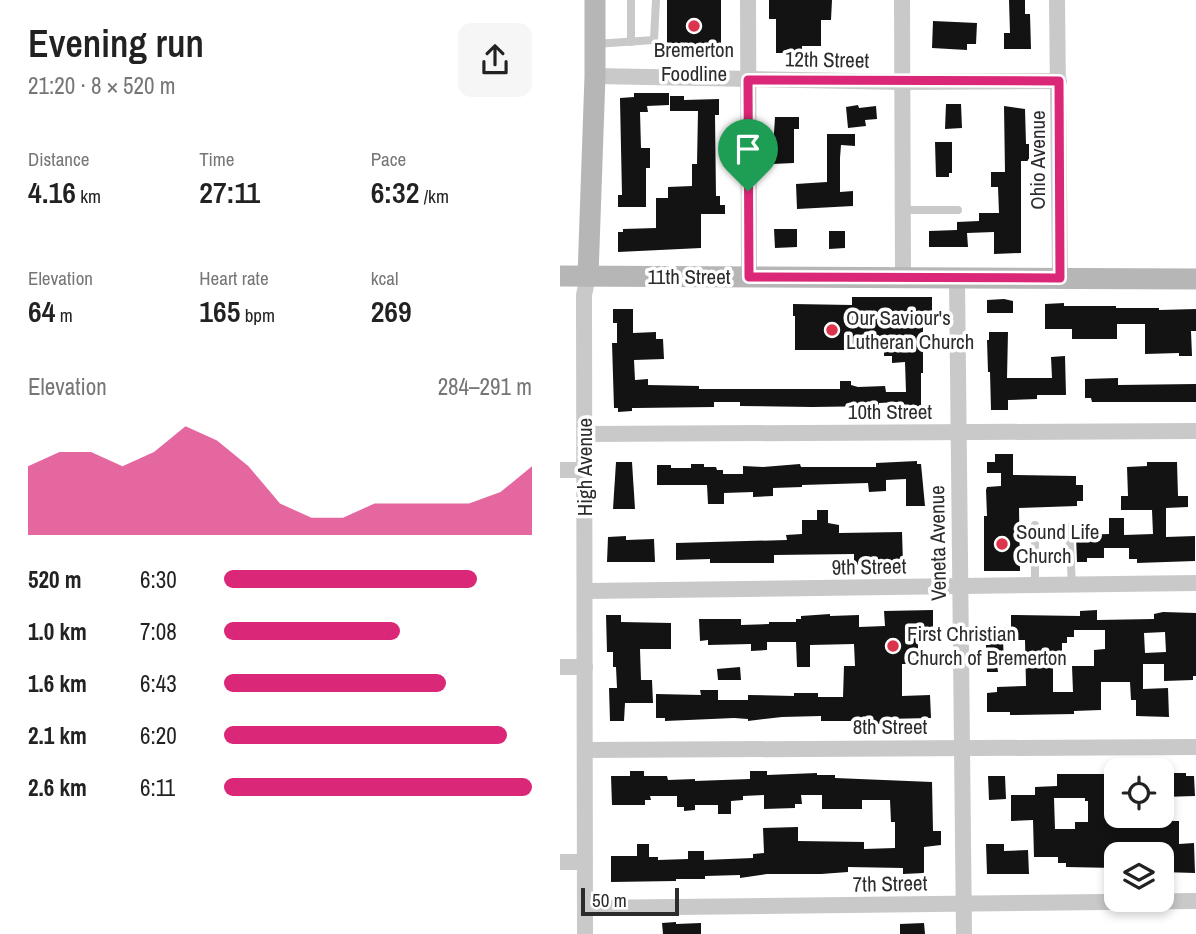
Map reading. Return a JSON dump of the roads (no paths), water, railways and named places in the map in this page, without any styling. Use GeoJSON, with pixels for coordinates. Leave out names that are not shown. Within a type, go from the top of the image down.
{"type":"FeatureCollection","features":[{"type":"Feature","properties":{"kind":"main road","name":"High Avenue"},"geometry":{"type":"LineString","coordinates":[[588,276],[595,0]]}},
{"type":"Feature","properties":{"kind":"main road","name":"11th Street"},"geometry":{"type":"LineString","coordinates":[[560,276],[1196,279]]}},
{"type":"Feature","properties":{"kind":"street"},"geometry":{"type":"LineString","coordinates":[[747,0],[749,277]]}},
{"type":"Feature","properties":{"kind":"street"},"geometry":{"type":"LineString","coordinates":[[902,0],[903,278]]}},
{"type":"Feature","properties":{"kind":"street","name":"Ohio Avenue"},"geometry":{"type":"LineString","coordinates":[[1057,0],[1060,278]]}},
{"type":"Feature","properties":{"kind":"street","name":"12th Street"},"geometry":{"type":"LineString","coordinates":[[595,76],[901,82],[1059,81]]}},
{"type":"Feature","properties":{"kind":"street","name":"High Avenue"},"geometry":{"type":"LineString","coordinates":[[585,934],[584,295],[588,276]]}},
{"type":"Feature","properties":{"kind":"street","name":"Veneta Avenue"},"geometry":{"type":"LineString","coordinates":[[957,278],[964,934]]}},
{"type":"Feature","properties":{"kind":"street","name":"10th Street"},"geometry":{"type":"LineString","coordinates":[[585,434],[1196,431]]}},
{"type":"Feature","properties":{"kind":"street"},"geometry":{"type":"LineString","coordinates":[[560,470],[585,470]]}},
{"type":"Feature","properties":{"kind":"street","name":"9th Street"},"geometry":{"type":"LineString","coordinates":[[585,591],[1196,583]]}},
{"type":"Feature","properties":{"kind":"street"},"geometry":{"type":"LineString","coordinates":[[560,667],[585,667]]}},
{"type":"Feature","properties":{"kind":"street","name":"8th Street"},"geometry":{"type":"LineString","coordinates":[[585,750],[1196,747]]}},
{"type":"Feature","properties":{"kind":"street"},"geometry":{"type":"LineString","coordinates":[[560,862],[585,862]]}},
{"type":"Feature","properties":{"kind":"street","name":"7th Street"},"geometry":{"type":"LineString","coordinates":[[585,908],[1196,901]]}},
{"type":"Feature","properties":{"kind":"lane"},"geometry":{"type":"LineString","coordinates":[[631,0],[631,42]]}},
{"type":"Feature","properties":{"kind":"lane"},"geometry":{"type":"LineString","coordinates":[[595,44],[654,40],[656,0]]}},
{"type":"Feature","properties":{"kind":"lane"},"geometry":{"type":"LineString","coordinates":[[902,210],[958,210]]}},
{"type":"Feature","properties":{"kind":"lane"},"geometry":{"type":"LineString","coordinates":[[1035,525],[1035,585]]}},
{"type":"Feature","properties":{"kind":"lane"},"geometry":{"type":"LineString","coordinates":[[1069,527],[1072,585]]}},
{"type":"Feature","properties":{"kind":"place","name":"Bremerton Foodline"},"geometry":{"type":"Point","coordinates":[694,26]}},
{"type":"Feature","properties":{"kind":"place","name":"Our Saviour's Lutheran Church"},"geometry":{"type":"Point","coordinates":[832,330]}},
{"type":"Feature","properties":{"kind":"place","name":"Sound Life Church"},"geometry":{"type":"Point","coordinates":[1002,544]}},
{"type":"Feature","properties":{"kind":"place","name":"First Christian Church of Bremerton"},"geometry":{"type":"Point","coordinates":[893,646]}}]}
